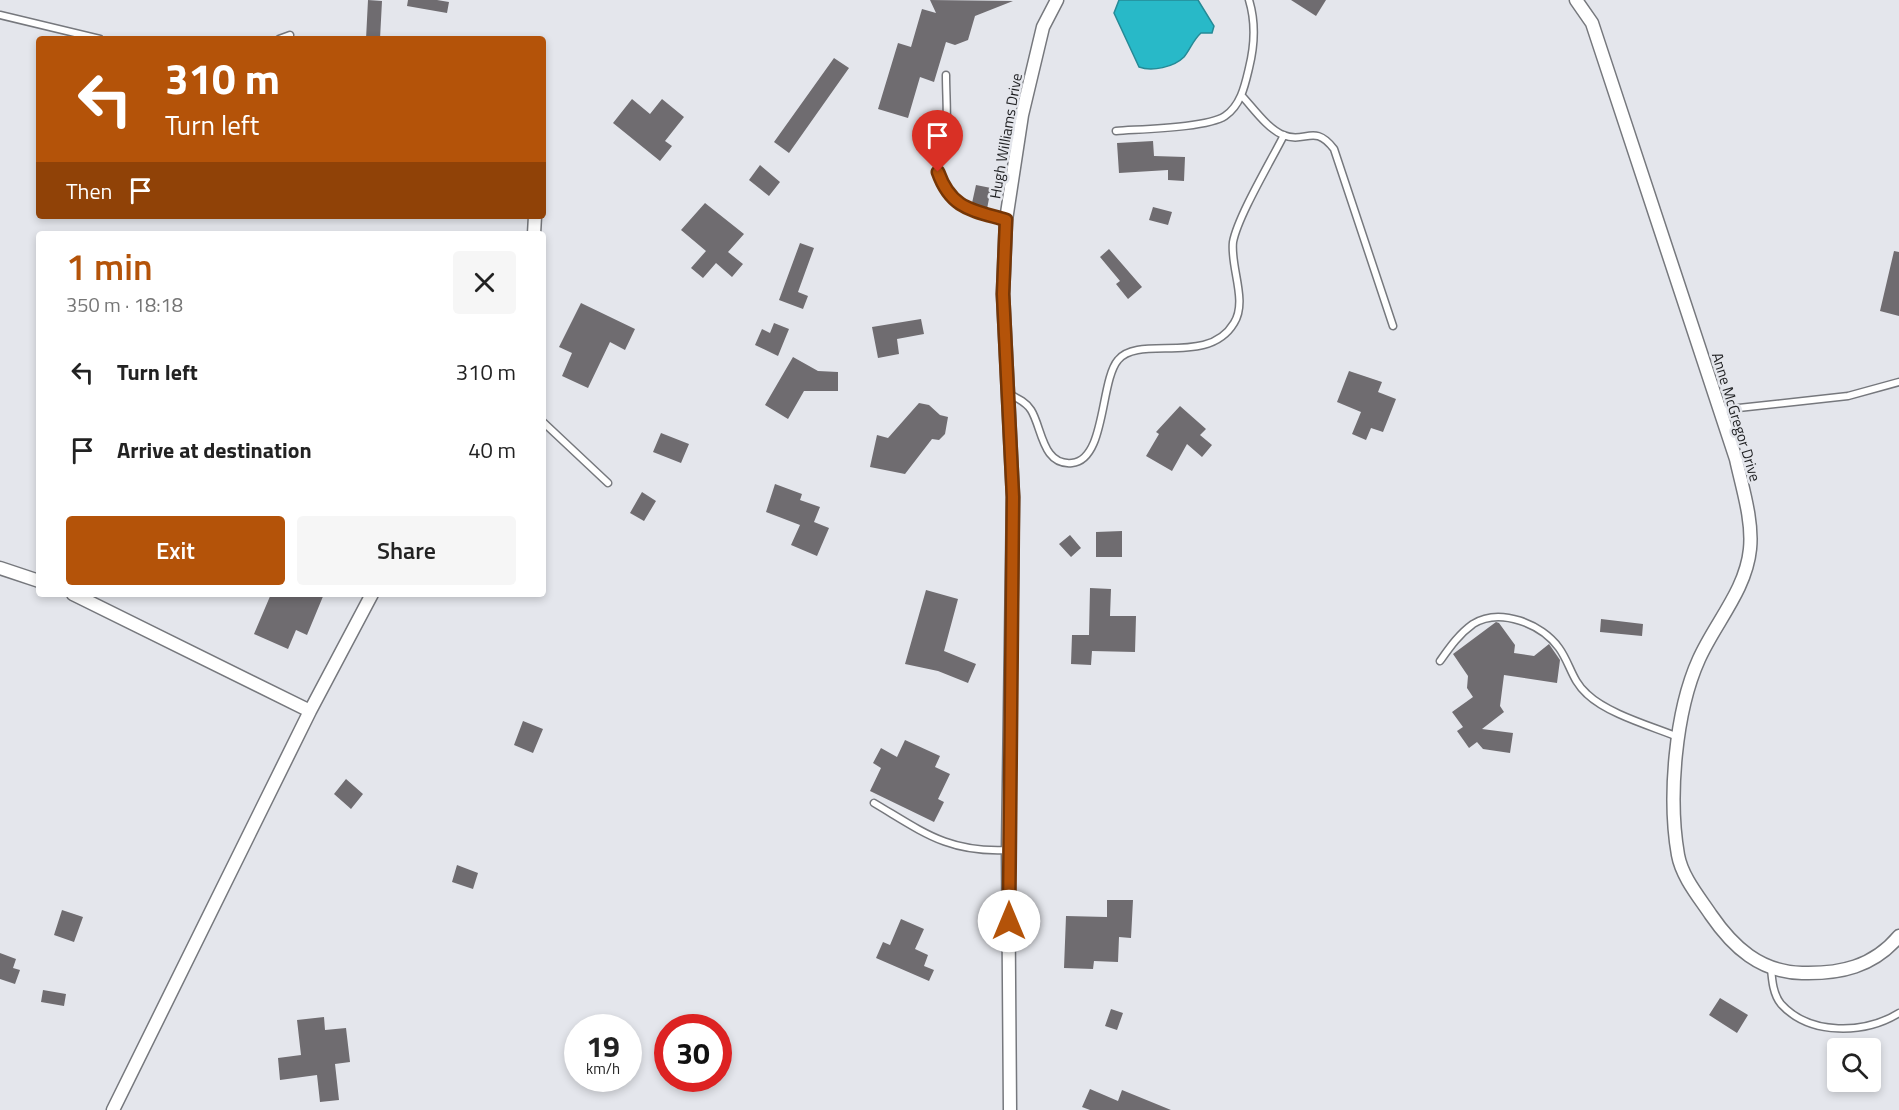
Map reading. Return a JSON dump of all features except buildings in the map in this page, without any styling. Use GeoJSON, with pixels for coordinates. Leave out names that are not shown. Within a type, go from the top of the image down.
{"type":"FeatureCollection","features":[{"type":"Feature","properties":{"kind":"street","name":"Hugh Williams Drive"},"geometry":{"type":"LineString","coordinates":[[1010,1110],[1008,850],[1013,497],[1003,294],[1006,220],[1022,115],[1043,27],[1057,0]]}},
{"type":"Feature","properties":{"kind":"street","name":"Anne McGregor Drive"},"geometry":{"type":"LineString","coordinates":[[1576,0],[1592,23],[1720,410],[1748,513],[1750,549],[1736,592],[1700,658],[1684,698],[1678,738],[1674,809],[1678,857],[1694,891],[1726,937],[1743,954],[1771,968],[1800,973],[1849,971],[1888,949],[1899,936]]}},
{"type":"Feature","properties":{"kind":"street"},"geometry":{"type":"LineString","coordinates":[[0,568],[36,580]]}},
{"type":"Feature","properties":{"kind":"street"},"geometry":{"type":"LineString","coordinates":[[79,597],[310,711]]}},
{"type":"Feature","properties":{"kind":"street"},"geometry":{"type":"LineString","coordinates":[[113,1110],[310,711],[370,597]]}},
{"type":"Feature","properties":{"kind":"lane"},"geometry":{"type":"LineString","coordinates":[[1116,130],[1204,123],[1225,116],[1242,96],[1252,56],[1255,21],[1249,0]]}},
{"type":"Feature","properties":{"kind":"lane"},"geometry":{"type":"LineString","coordinates":[[0,15],[88,36]]}},
{"type":"Feature","properties":{"kind":"lane"},"geometry":{"type":"LineString","coordinates":[[946,75],[946,136],[938,160],[938,172],[944,189],[953,201],[968,209],[1006,220]]}},
{"type":"Feature","properties":{"kind":"lane"},"geometry":{"type":"LineString","coordinates":[[1242,96],[1273,129],[1294,137],[1315,134],[1325,138],[1334,149],[1393,326]]}},
{"type":"Feature","properties":{"kind":"lane"},"geometry":{"type":"LineString","coordinates":[[1008,393],[1031,410],[1043,444],[1055,459],[1070,464],[1081,461],[1096,440],[1111,370],[1118,358],[1129,351],[1192,347],[1215,341],[1233,326],[1239,314],[1233,243],[1239,226],[1284,135]]}},
{"type":"Feature","properties":{"kind":"lane"},"geometry":{"type":"LineString","coordinates":[[1720,410],[1848,396],[1899,382]]}},
{"type":"Feature","properties":{"kind":"lane"},"geometry":{"type":"LineString","coordinates":[[546,425],[608,483]]}},
{"type":"Feature","properties":{"kind":"lane"},"geometry":{"type":"LineString","coordinates":[[1440,661],[1456,638],[1475,622],[1500,617],[1528,623],[1544,633],[1559,648],[1576,684],[1588,696],[1678,738]]}},
{"type":"Feature","properties":{"kind":"lane"},"geometry":{"type":"LineString","coordinates":[[874,803],[926,834],[960,849],[982,852],[1008,850]]}},
{"type":"Feature","properties":{"kind":"lane"},"geometry":{"type":"LineString","coordinates":[[1771,968],[1773,989],[1781,1004],[1807,1021],[1835,1028],[1865,1027],[1899,1013]]}},
{"type":"Feature","properties":{"kind":"water"},"geometry":{"type":"Polygon","coordinates":[[[1119,0],[1198,0],[1214,26],[1212,33],[1201,33],[1180,61],[1156,69],[1139,67],[1114,13],[1119,0]]]}},
{"type":"Feature","properties":{"kind":"route"},"geometry":{"type":"LineString","coordinates":[[938,172],[944,189],[953,201],[968,209],[1006,220],[1003,294],[1013,497],[1009,921]]}}]}
